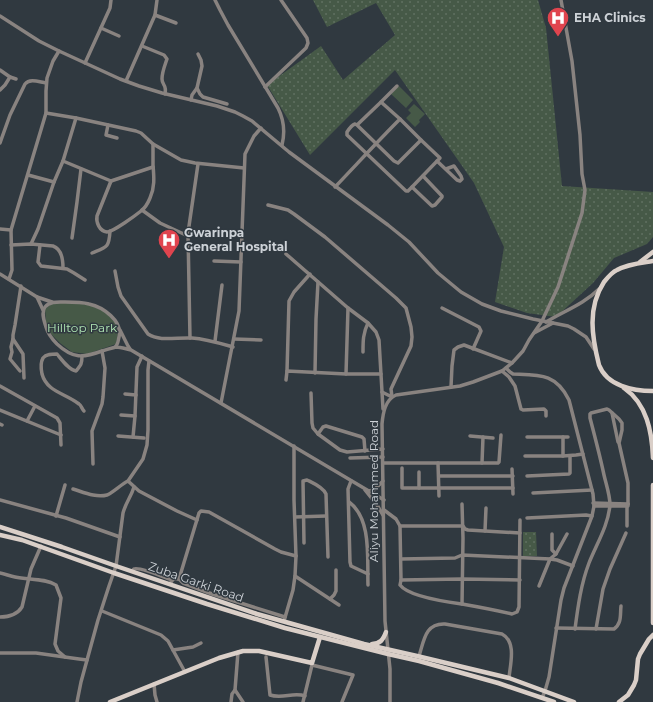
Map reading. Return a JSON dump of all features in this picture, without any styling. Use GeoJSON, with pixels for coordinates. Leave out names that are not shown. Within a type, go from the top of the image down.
{"type":"FeatureCollection","features":[{"type":"Feature","properties":{"kind":"main road"},"geometry":{"type":"LineString","coordinates":[[633,265],[641,262],[653,252]]}},
{"type":"Feature","properties":{"kind":"main road"},"geometry":{"type":"LineString","coordinates":[[653,260],[623,267],[614,271],[601,286],[594,306],[592,320],[599,365],[603,373],[612,381],[627,390],[636,400],[644,413],[652,436],[653,458]]}},
{"type":"Feature","properties":{"kind":"main road"},"geometry":{"type":"LineString","coordinates":[[620,385],[637,390],[653,391]]}},
{"type":"Feature","properties":{"kind":"main road"},"geometry":{"type":"LineString","coordinates":[[653,485],[653,623]]}},
{"type":"Feature","properties":{"kind":"main road","name":"Zuba Garki Road"},"geometry":{"type":"LineString","coordinates":[[0,527],[116,566],[171,582],[257,614],[284,619],[388,652]]}},
{"type":"Feature","properties":{"kind":"main road","name":"Zuba Garki Road"},"geometry":{"type":"LineString","coordinates":[[0,535],[22,540],[206,604],[285,628],[388,652]]}},
{"type":"Feature","properties":{"kind":"main road"},"geometry":{"type":"LineString","coordinates":[[364,644],[375,644],[381,642],[386,632]]}},
{"type":"Feature","properties":{"kind":"main road"},"geometry":{"type":"LineString","coordinates":[[619,702],[628,695],[634,685],[636,680],[638,659],[648,639],[653,635]]}},
{"type":"Feature","properties":{"kind":"main road"},"geometry":{"type":"LineString","coordinates":[[110,702],[218,658],[243,651],[259,651],[312,664],[320,637]]}},
{"type":"Feature","properties":{"kind":"main road"},"geometry":{"type":"LineString","coordinates":[[388,652],[419,656],[509,678],[574,702]]}},
{"type":"Feature","properties":{"kind":"main road"},"geometry":{"type":"LineString","coordinates":[[388,652],[498,683],[554,702]]}},
{"type":"Feature","properties":{"kind":"street"},"geometry":{"type":"LineString","coordinates":[[85,63],[110,8],[112,0]]}},
{"type":"Feature","properties":{"kind":"street"},"geometry":{"type":"LineString","coordinates":[[126,81],[155,15],[157,0]]}},
{"type":"Feature","properties":{"kind":"street"},"geometry":{"type":"LineString","coordinates":[[215,0],[222,15],[282,116],[282,145]]}},
{"type":"Feature","properties":{"kind":"street"},"geometry":{"type":"LineString","coordinates":[[264,87],[306,48],[308,44],[307,38],[280,0]]}},
{"type":"Feature","properties":{"kind":"street"},"geometry":{"type":"LineString","coordinates":[[382,392],[392,397],[401,394],[451,387],[474,382],[502,371],[512,364],[523,351],[533,333],[544,321],[558,287],[582,213],[585,197],[572,61],[561,0]]}},
{"type":"Feature","properties":{"kind":"street"},"geometry":{"type":"LineString","coordinates":[[155,15],[176,24]]}},
{"type":"Feature","properties":{"kind":"street"},"geometry":{"type":"LineString","coordinates":[[0,16],[39,41],[143,88],[217,106],[235,112],[261,128],[388,225],[409,242],[438,273],[461,292],[492,308],[568,326],[580,332],[589,341],[596,352]]}},
{"type":"Feature","properties":{"kind":"street"},"geometry":{"type":"LineString","coordinates":[[101,28],[119,36]]}},
{"type":"Feature","properties":{"kind":"street"},"geometry":{"type":"LineString","coordinates":[[142,46],[164,55],[166,58],[162,81],[166,89],[165,94]]}},
{"type":"Feature","properties":{"kind":"street"},"geometry":{"type":"LineString","coordinates":[[9,279],[12,270],[11,230],[46,113],[47,78],[53,61],[59,51]]}},
{"type":"Feature","properties":{"kind":"street"},"geometry":{"type":"LineString","coordinates":[[191,100],[192,95],[197,88],[202,62],[198,54]]}},
{"type":"Feature","properties":{"kind":"street"},"geometry":{"type":"LineString","coordinates":[[0,70],[16,80]]}},
{"type":"Feature","properties":{"kind":"street"},"geometry":{"type":"LineString","coordinates":[[0,90],[10,77]]}},
{"type":"Feature","properties":{"kind":"street"},"geometry":{"type":"LineString","coordinates":[[0,143],[10,115],[27,81],[46,84]]}},
{"type":"Feature","properties":{"kind":"street"},"geometry":{"type":"LineString","coordinates":[[381,102],[440,158],[408,191],[406,191],[346,133],[354,125],[358,125],[381,102],[397,86]]}},
{"type":"Feature","properties":{"kind":"street"},"geometry":{"type":"LineString","coordinates":[[197,88],[200,94],[204,97],[227,104]]}},
{"type":"Feature","properties":{"kind":"street"},"geometry":{"type":"LineString","coordinates":[[46,113],[136,131],[141,133],[153,144],[181,160],[198,164],[244,168]]}},
{"type":"Feature","properties":{"kind":"street"},"geometry":{"type":"LineString","coordinates":[[31,244],[63,161],[76,118]]}},
{"type":"Feature","properties":{"kind":"street"},"geometry":{"type":"LineString","coordinates":[[336,186],[400,119]]}},
{"type":"Feature","properties":{"kind":"street"},"geometry":{"type":"LineString","coordinates":[[108,125],[106,135],[117,138]]}},
{"type":"Feature","properties":{"kind":"street"},"geometry":{"type":"LineString","coordinates":[[358,125],[376,144],[398,163],[421,140]]}},
{"type":"Feature","properties":{"kind":"street"},"geometry":{"type":"LineString","coordinates":[[221,403],[239,306],[246,150],[254,136],[261,128]]}},
{"type":"Feature","properties":{"kind":"street"},"geometry":{"type":"LineString","coordinates":[[111,181],[96,221],[102,230],[107,232],[142,210],[149,200],[153,191],[154,180],[153,144]]}},
{"type":"Feature","properties":{"kind":"street"},"geometry":{"type":"LineString","coordinates":[[63,161],[111,181],[153,167]]}},
{"type":"Feature","properties":{"kind":"street"},"geometry":{"type":"LineString","coordinates":[[437,161],[457,180],[460,181],[462,179],[462,176],[454,166],[446,169]]}},
{"type":"Feature","properties":{"kind":"street"},"geometry":{"type":"LineString","coordinates":[[190,338],[188,236],[198,164]]}},
{"type":"Feature","properties":{"kind":"street"},"geometry":{"type":"LineString","coordinates":[[72,238],[81,169]]}},
{"type":"Feature","properties":{"kind":"street"},"geometry":{"type":"LineString","coordinates":[[28,175],[54,182]]}},
{"type":"Feature","properties":{"kind":"street"},"geometry":{"type":"LineString","coordinates":[[412,187],[432,206],[435,205],[442,196],[423,176]]}},
{"type":"Feature","properties":{"kind":"street","name":"Aliyu Mohammed Road"},"geometry":{"type":"LineString","coordinates":[[268,205],[288,210],[330,241],[406,308],[411,327],[411,346],[391,390],[392,397],[387,403],[382,424],[386,632],[390,669],[390,702]]}},
{"type":"Feature","properties":{"kind":"street"},"geometry":{"type":"LineString","coordinates":[[142,210],[160,223],[188,236]]}},
{"type":"Feature","properties":{"kind":"street"},"geometry":{"type":"LineString","coordinates":[[0,228],[11,230]]}},
{"type":"Feature","properties":{"kind":"street"},"geometry":{"type":"LineString","coordinates":[[92,253],[108,246],[110,231]]}},
{"type":"Feature","properties":{"kind":"street"},"geometry":{"type":"LineString","coordinates":[[11,245],[31,244],[53,246],[59,249],[64,268]]}},
{"type":"Feature","properties":{"kind":"street"},"geometry":{"type":"LineString","coordinates":[[40,245],[38,262],[41,266],[64,268],[74,272],[86,280]]}},
{"type":"Feature","properties":{"kind":"street"},"geometry":{"type":"LineString","coordinates":[[286,254],[376,332],[379,340],[384,412]]}},
{"type":"Feature","properties":{"kind":"street"},"geometry":{"type":"LineString","coordinates":[[214,261],[241,262]]}},
{"type":"Feature","properties":{"kind":"street"},"geometry":{"type":"LineString","coordinates":[[115,271],[121,296],[148,334],[152,337],[190,338],[215,342],[232,347]]}},
{"type":"Feature","properties":{"kind":"street"},"geometry":{"type":"LineString","coordinates":[[0,274],[37,297],[53,302],[79,302],[97,306],[116,322],[131,350]]}},
{"type":"Feature","properties":{"kind":"street"},"geometry":{"type":"LineString","coordinates":[[286,380],[289,300],[310,274]]}},
{"type":"Feature","properties":{"kind":"street"},"geometry":{"type":"LineString","coordinates":[[315,373],[318,282]]}},
{"type":"Feature","properties":{"kind":"street"},"geometry":{"type":"LineString","coordinates":[[215,342],[222,285]]}},
{"type":"Feature","properties":{"kind":"street"},"geometry":{"type":"LineString","coordinates":[[20,370],[10,359],[21,286]]}},
{"type":"Feature","properties":{"kind":"street"},"geometry":{"type":"LineString","coordinates":[[544,321],[585,300],[601,286]]}},
{"type":"Feature","properties":{"kind":"street"},"geometry":{"type":"LineString","coordinates":[[37,297],[43,310],[46,330],[49,336],[67,352],[75,355],[86,356],[115,347],[131,350],[384,500]]}},
{"type":"Feature","properties":{"kind":"street"},"geometry":{"type":"LineString","coordinates":[[43,310],[47,305],[53,302]]}},
{"type":"Feature","properties":{"kind":"street"},"geometry":{"type":"LineString","coordinates":[[346,374],[348,308]]}},
{"type":"Feature","properties":{"kind":"street"},"geometry":{"type":"LineString","coordinates":[[442,308],[481,329],[473,349]]}},
{"type":"Feature","properties":{"kind":"street"},"geometry":{"type":"LineString","coordinates":[[533,333],[553,323]]}},
{"type":"Feature","properties":{"kind":"street"},"geometry":{"type":"LineString","coordinates":[[363,352],[364,330],[368,324]]}},
{"type":"Feature","properties":{"kind":"street"},"geometry":{"type":"LineString","coordinates":[[115,347],[117,346],[120,329]]}},
{"type":"Feature","properties":{"kind":"street"},"geometry":{"type":"LineString","coordinates":[[13,338],[23,354],[24,378]]}},
{"type":"Feature","properties":{"kind":"street"},"geometry":{"type":"LineString","coordinates":[[234,339],[261,340]]}},
{"type":"Feature","properties":{"kind":"street"},"geometry":{"type":"LineString","coordinates":[[451,387],[454,350],[458,347],[464,345],[512,364]]}},
{"type":"Feature","properties":{"kind":"street"},"geometry":{"type":"LineString","coordinates":[[93,464],[92,431],[102,404],[104,381],[105,368],[102,351]]}},
{"type":"Feature","properties":{"kind":"street"},"geometry":{"type":"LineString","coordinates":[[82,356],[82,363],[76,371],[73,371],[63,363],[57,354],[48,355],[44,358],[41,363],[41,370],[46,384],[52,390],[80,404],[84,412]]}},
{"type":"Feature","properties":{"kind":"street"},"geometry":{"type":"LineString","coordinates":[[133,437],[137,367],[142,356]]}},
{"type":"Feature","properties":{"kind":"street"},"geometry":{"type":"LineString","coordinates":[[73,489],[96,496],[108,495],[128,480],[143,459],[147,445],[148,430],[149,361]]}},
{"type":"Feature","properties":{"kind":"street"},"geometry":{"type":"LineString","coordinates":[[506,368],[513,374],[542,375],[554,382],[565,394],[583,454],[592,490],[594,505],[592,516],[564,588],[556,628],[549,677],[542,698]]}},
{"type":"Feature","properties":{"kind":"street"},"geometry":{"type":"LineString","coordinates":[[287,371],[382,374]]}},
{"type":"Feature","properties":{"kind":"street"},"geometry":{"type":"LineString","coordinates":[[502,371],[509,377],[515,386],[520,409],[544,409],[546,411],[546,416]]}},
{"type":"Feature","properties":{"kind":"street"},"geometry":{"type":"LineString","coordinates":[[0,386],[57,418],[60,424],[61,445]]}},
{"type":"Feature","properties":{"kind":"street"},"geometry":{"type":"LineString","coordinates":[[311,393],[312,423],[313,428],[318,434],[340,450],[347,452],[383,449]]}},
{"type":"Feature","properties":{"kind":"street"},"geometry":{"type":"LineString","coordinates":[[124,394],[136,395]]}},
{"type":"Feature","properties":{"kind":"street"},"geometry":{"type":"LineString","coordinates":[[27,421],[35,406]]}},
{"type":"Feature","properties":{"kind":"street"},"geometry":{"type":"LineString","coordinates":[[575,629],[580,593],[592,557],[605,528],[610,505],[590,418],[591,412],[608,409],[619,419],[622,423],[622,430],[619,443]]}},
{"type":"Feature","properties":{"kind":"street"},"geometry":{"type":"LineString","coordinates":[[0,410],[60,435]]}},
{"type":"Feature","properties":{"kind":"street"},"geometry":{"type":"LineString","coordinates":[[612,412],[628,483],[627,526]]}},
{"type":"Feature","properties":{"kind":"street"},"geometry":{"type":"LineString","coordinates":[[121,415],[135,416]]}},
{"type":"Feature","properties":{"kind":"street"},"geometry":{"type":"LineString","coordinates":[[318,434],[323,427],[326,426],[362,437],[364,439],[365,451]]}},
{"type":"Feature","properties":{"kind":"street"},"geometry":{"type":"LineString","coordinates":[[383,464],[499,463],[501,434]]}},
{"type":"Feature","properties":{"kind":"street"},"geometry":{"type":"LineString","coordinates":[[118,436],[144,438]]}},
{"type":"Feature","properties":{"kind":"street"},"geometry":{"type":"LineString","coordinates":[[470,436],[493,438]]}},
{"type":"Feature","properties":{"kind":"street"},"geometry":{"type":"LineString","coordinates":[[482,463],[483,437]]}},
{"type":"Feature","properties":{"kind":"street"},"geometry":{"type":"LineString","coordinates":[[527,437],[566,437],[563,456]]}},
{"type":"Feature","properties":{"kind":"street"},"geometry":{"type":"LineString","coordinates":[[179,579],[183,583],[284,619],[293,590],[295,576],[294,446]]}},
{"type":"Feature","properties":{"kind":"street"},"geometry":{"type":"LineString","coordinates":[[524,456],[576,456],[583,454]]}},
{"type":"Feature","properties":{"kind":"street"},"geometry":{"type":"LineString","coordinates":[[527,476],[569,474],[570,456]]}},
{"type":"Feature","properties":{"kind":"street"},"geometry":{"type":"LineString","coordinates":[[350,458],[383,458]]}},
{"type":"Feature","properties":{"kind":"street"},"geometry":{"type":"LineString","coordinates":[[438,463],[439,496]]}},
{"type":"Feature","properties":{"kind":"street"},"geometry":{"type":"LineString","coordinates":[[402,468],[402,488],[513,488]]}},
{"type":"Feature","properties":{"kind":"street"},"geometry":{"type":"LineString","coordinates":[[512,469],[513,494]]}},
{"type":"Feature","properties":{"kind":"street"},"geometry":{"type":"LineString","coordinates":[[419,472],[419,488]]}},
{"type":"Feature","properties":{"kind":"street"},"geometry":{"type":"LineString","coordinates":[[439,476],[513,476]]}},
{"type":"Feature","properties":{"kind":"street"},"geometry":{"type":"LineString","coordinates":[[128,480],[139,491],[197,520]]}},
{"type":"Feature","properties":{"kind":"street"},"geometry":{"type":"LineString","coordinates":[[304,544],[303,481],[307,480],[324,490],[326,494],[328,557]]}},
{"type":"Feature","properties":{"kind":"street"},"geometry":{"type":"LineString","coordinates":[[351,481],[348,489],[350,562],[351,566],[368,574]]}},
{"type":"Feature","properties":{"kind":"street"},"geometry":{"type":"LineString","coordinates":[[369,491],[374,490],[383,481]]}},
{"type":"Feature","properties":{"kind":"street"},"geometry":{"type":"LineString","coordinates":[[56,516],[65,485]]}},
{"type":"Feature","properties":{"kind":"street"},"geometry":{"type":"LineString","coordinates":[[77,702],[87,660],[116,566],[123,513],[134,487]]}},
{"type":"Feature","properties":{"kind":"street"},"geometry":{"type":"LineString","coordinates":[[362,488],[381,510],[384,517]]}},
{"type":"Feature","properties":{"kind":"street"},"geometry":{"type":"LineString","coordinates":[[533,493],[592,490]]}},
{"type":"Feature","properties":{"kind":"street"},"geometry":{"type":"LineString","coordinates":[[0,500],[56,516],[120,537]]}},
{"type":"Feature","properties":{"kind":"street"},"geometry":{"type":"LineString","coordinates":[[349,502],[357,510],[363,522],[366,537],[368,584]]}},
{"type":"Feature","properties":{"kind":"street"},"geometry":{"type":"LineString","coordinates":[[462,504],[462,604]]}},
{"type":"Feature","properties":{"kind":"street"},"geometry":{"type":"LineString","coordinates":[[594,505],[628,505]]}},
{"type":"Feature","properties":{"kind":"street"},"geometry":{"type":"LineString","coordinates":[[485,531],[486,508]]}},
{"type":"Feature","properties":{"kind":"street"},"geometry":{"type":"LineString","coordinates":[[384,510],[396,519],[400,526],[400,585],[405,590],[430,599],[515,614],[519,607],[520,520]]}},
{"type":"Feature","properties":{"kind":"street"},"geometry":{"type":"LineString","coordinates":[[179,579],[199,513],[201,511],[209,512],[275,549],[296,556]]}},
{"type":"Feature","properties":{"kind":"street"},"geometry":{"type":"LineString","coordinates":[[295,517],[326,516]]}},
{"type":"Feature","properties":{"kind":"street"},"geometry":{"type":"LineString","coordinates":[[527,518],[592,516]]}},
{"type":"Feature","properties":{"kind":"street"},"geometry":{"type":"LineString","coordinates":[[400,526],[463,526],[468,530],[520,533]]}},
{"type":"Feature","properties":{"kind":"street"},"geometry":{"type":"LineString","coordinates":[[596,629],[603,589],[626,533]]}},
{"type":"Feature","properties":{"kind":"street"},"geometry":{"type":"LineString","coordinates":[[552,534],[552,550],[556,554]]}},
{"type":"Feature","properties":{"kind":"street"},"geometry":{"type":"LineString","coordinates":[[539,586],[550,559],[556,554],[567,534]]}},
{"type":"Feature","properties":{"kind":"street"},"geometry":{"type":"LineString","coordinates":[[0,617],[14,615],[19,612],[22,607],[31,569],[40,546]]}},
{"type":"Feature","properties":{"kind":"street"},"geometry":{"type":"LineString","coordinates":[[401,559],[455,558],[462,555],[550,559],[573,566]]}},
{"type":"Feature","properties":{"kind":"street"},"geometry":{"type":"LineString","coordinates":[[330,599],[336,591],[336,570]]}},
{"type":"Feature","properties":{"kind":"street"},"geometry":{"type":"LineString","coordinates":[[0,572],[16,577],[49,582],[56,586],[61,598],[55,644],[58,651],[65,658]]}},
{"type":"Feature","properties":{"kind":"street"},"geometry":{"type":"LineString","coordinates":[[295,576],[339,605]]}},
{"type":"Feature","properties":{"kind":"street"},"geometry":{"type":"LineString","coordinates":[[171,582],[176,578],[179,579]]}},
{"type":"Feature","properties":{"kind":"street"},"geometry":{"type":"LineString","coordinates":[[401,580],[520,580]]}},
{"type":"Feature","properties":{"kind":"street"},"geometry":{"type":"LineString","coordinates":[[556,628],[614,629],[620,621],[621,606]]}},
{"type":"Feature","properties":{"kind":"street"},"geometry":{"type":"LineString","coordinates":[[102,611],[161,635],[168,641],[185,672]]}},
{"type":"Feature","properties":{"kind":"street"},"geometry":{"type":"LineString","coordinates":[[419,656],[428,631],[435,625],[445,624],[502,634],[509,640],[511,646],[509,678]]}},
{"type":"Feature","properties":{"kind":"street"},"geometry":{"type":"LineString","coordinates":[[173,650],[193,647],[200,643]]}},
{"type":"Feature","properties":{"kind":"street"},"geometry":{"type":"LineString","coordinates":[[231,702],[232,694],[235,690],[238,652]]}},
{"type":"Feature","properties":{"kind":"street"},"geometry":{"type":"LineString","coordinates":[[0,653],[36,654],[87,660]]}},
{"type":"Feature","properties":{"kind":"street"},"geometry":{"type":"LineString","coordinates":[[266,657],[270,695],[279,696],[299,694],[305,696]]}},
{"type":"Feature","properties":{"kind":"street"},"geometry":{"type":"LineString","coordinates":[[303,702],[312,664],[353,675],[342,702]]}},
{"type":"Feature","properties":{"kind":"street"},"geometry":{"type":"LineString","coordinates":[[154,684],[157,702]]}},
{"type":"Feature","properties":{"kind":"street"},"geometry":{"type":"LineString","coordinates":[[235,690],[243,702]]}},
{"type":"Feature","properties":{"kind":"green space"},"geometry":{"type":"Polygon","coordinates":[[[313,0],[538,0],[546,28],[562,186],[653,192],[653,237],[647,244],[614,258],[593,283],[556,317],[527,313],[495,302],[504,247],[474,183],[395,70],[310,155],[267,85],[321,46],[343,80],[395,35],[376,3],[327,27],[313,0]]]}},
{"type":"Feature","properties":{"kind":"green space"},"geometry":{"type":"Polygon","coordinates":[[[399,86],[413,100],[406,108],[391,94],[399,86]]]}},
{"type":"Feature","properties":{"kind":"green space"},"geometry":{"type":"Polygon","coordinates":[[[414,104],[425,114],[415,127],[406,118],[411,113],[408,110],[414,104]]]}},
{"type":"Feature","properties":{"kind":"green space","name":"Hilltop Park"},"geometry":{"type":"Polygon","coordinates":[[[53,303],[84,304],[99,308],[111,318],[117,327],[118,333],[116,344],[87,354],[72,352],[51,334],[46,322],[45,309],[53,303]]]}},
{"type":"Feature","properties":{"kind":"green space"},"geometry":{"type":"Polygon","coordinates":[[[523,532],[536,532],[537,556],[523,556],[523,532]]]}},
{"type":"Feature","properties":{"kind":"place","name":"EHA Clinics"},"geometry":{"type":"Point","coordinates":[558,38]}},
{"type":"Feature","properties":{"kind":"place","name":"Gwarinpa General Hospital"},"geometry":{"type":"Point","coordinates":[169,260]}}]}
